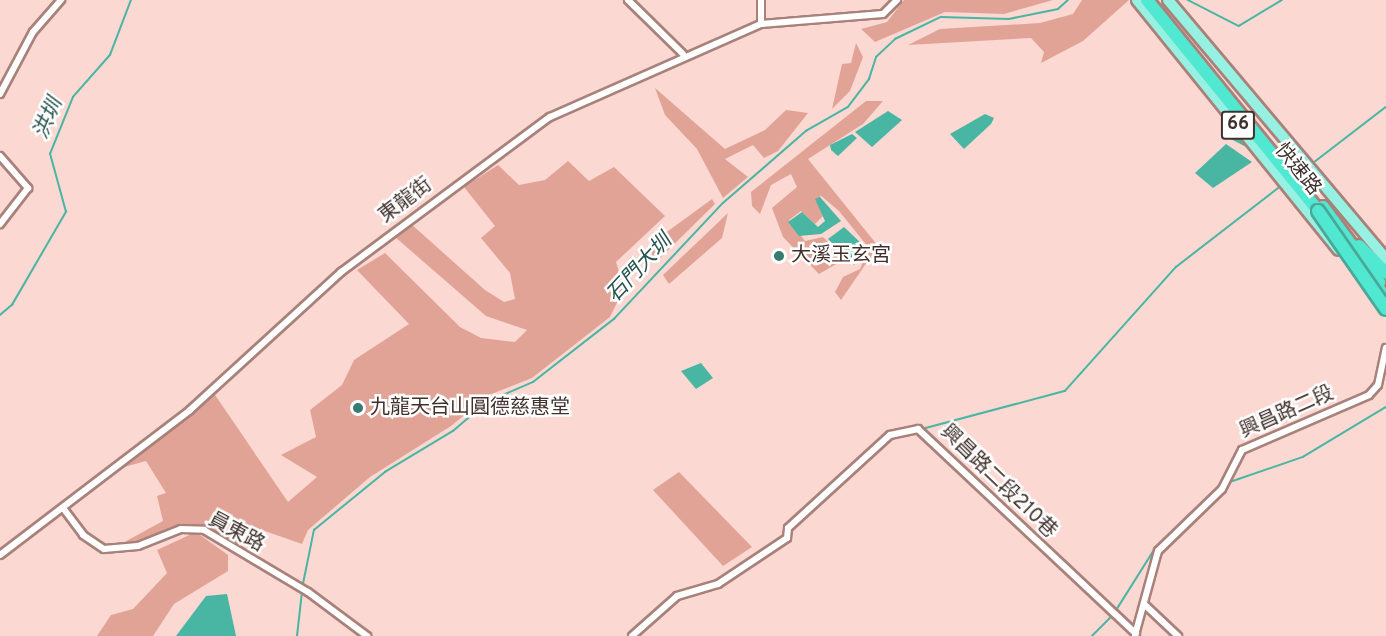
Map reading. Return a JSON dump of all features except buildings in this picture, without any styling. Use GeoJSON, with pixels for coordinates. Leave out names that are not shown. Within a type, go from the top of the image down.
{"type":"FeatureCollection","features":[{"type":"Feature","properties":{"kind":"highway","name":"66"},"geometry":{"type":"LineString","coordinates":[[1147,0],[1322,210],[1386,273]]}},
{"type":"Feature","properties":{"kind":"highway","name":"66"},"geometry":{"type":"LineString","coordinates":[[1157,0],[1322,210],[1386,307]]}},
{"type":"Feature","properties":{"kind":"highway"},"geometry":{"type":"LineString","coordinates":[[1322,210],[1386,290]]}},
{"type":"Feature","properties":{"kind":"highway"},"geometry":{"type":"LineString","coordinates":[[1322,210],[1386,298]]}},
{"type":"Feature","properties":{"kind":"main road","name":"快速路"},"geometry":{"type":"LineString","coordinates":[[1137,0],[1386,307]]}},
{"type":"Feature","properties":{"kind":"main road","name":"快速路"},"geometry":{"type":"LineString","coordinates":[[1168,0],[1326,193],[1386,259]]}},
{"type":"Feature","properties":{"kind":"street"},"geometry":{"type":"LineString","coordinates":[[0,94],[33,32],[61,0]]}},
{"type":"Feature","properties":{"kind":"street"},"geometry":{"type":"LineString","coordinates":[[628,0],[683,54]]}},
{"type":"Feature","properties":{"kind":"street"},"geometry":{"type":"LineString","coordinates":[[761,0],[761,24]]}},
{"type":"Feature","properties":{"kind":"street","name":"東龍街"},"geometry":{"type":"LineString","coordinates":[[0,555],[190,410],[341,272],[424,208],[550,117],[683,54],[761,24],[883,14],[897,0]]}},
{"type":"Feature","properties":{"kind":"street"},"geometry":{"type":"LineString","coordinates":[[0,156],[28,189],[0,224]]}},
{"type":"Feature","properties":{"kind":"street","name":"興昌路二段"},"geometry":{"type":"LineString","coordinates":[[1135,635],[1158,551],[1223,485],[1242,450],[1375,390],[1386,348]]}},
{"type":"Feature","properties":{"kind":"street","name":"興昌路二段210巷"},"geometry":{"type":"LineString","coordinates":[[632,636],[677,596],[718,584],[787,538],[788,528],[890,435],[920,430],[1135,635]]}},
{"type":"Feature","properties":{"kind":"street","name":"員東路"},"geometry":{"type":"LineString","coordinates":[[63,508],[83,534],[104,549],[138,546],[196,528],[301,587],[367,636]]}},
{"type":"Feature","properties":{"kind":"street"},"geometry":{"type":"LineString","coordinates":[[1144,604],[1178,636]]}},
{"type":"Feature","properties":{"kind":"shaded area"},"geometry":{"type":"Polygon","coordinates":[[[904,0],[1053,0],[1004,14],[945,12],[875,42],[861,29],[887,22],[904,0]]]}},
{"type":"Feature","properties":{"kind":"shaded area"},"geometry":{"type":"Polygon","coordinates":[[[1082,0],[1129,0],[1083,41],[1041,63],[1044,52],[1031,38],[908,45],[940,29],[1040,23],[1073,14],[1082,0]]]}},
{"type":"Feature","properties":{"kind":"shaded area"},"geometry":{"type":"Polygon","coordinates":[[[856,43],[863,57],[850,91],[832,109],[842,64],[851,63],[856,43]]]}},
{"type":"Feature","properties":{"kind":"shaded area"},"geometry":{"type":"Polygon","coordinates":[[[655,88],[725,149],[765,130],[786,110],[808,113],[778,151],[764,158],[753,145],[725,159],[748,177],[723,198],[697,149],[665,115],[655,88]]]}},
{"type":"Feature","properties":{"kind":"shaded area"},"geometry":{"type":"Polygon","coordinates":[[[866,101],[883,101],[863,124],[808,159],[878,246],[841,300],[835,292],[843,277],[860,269],[869,248],[839,211],[820,195],[823,216],[815,224],[801,211],[789,220],[805,241],[823,237],[845,259],[819,274],[783,237],[772,208],[797,187],[791,174],[771,185],[760,214],[752,206],[751,192],[866,101]]]}},
{"type":"Feature","properties":{"kind":"shaded area"},"geometry":{"type":"Polygon","coordinates":[[[568,161],[589,181],[614,167],[665,216],[616,262],[624,288],[610,317],[532,378],[489,395],[451,426],[370,477],[308,530],[302,544],[259,529],[237,537],[238,550],[211,528],[176,526],[144,541],[119,545],[163,521],[157,496],[166,493],[146,461],[124,467],[213,392],[288,502],[317,477],[281,455],[316,437],[310,410],[342,385],[354,360],[409,324],[357,270],[385,253],[460,327],[481,338],[515,342],[527,330],[486,316],[395,237],[411,224],[485,290],[504,302],[515,299],[510,273],[481,238],[495,226],[464,187],[498,165],[519,185],[545,180],[568,161]]]}},
{"type":"Feature","properties":{"kind":"shaded area"},"geometry":{"type":"Polygon","coordinates":[[[712,199],[715,204],[655,263],[649,245],[712,199]]]}},
{"type":"Feature","properties":{"kind":"shaded area"},"geometry":{"type":"Polygon","coordinates":[[[728,213],[722,238],[669,284],[663,275],[728,213]]]}},
{"type":"Feature","properties":{"kind":"shaded area"},"geometry":{"type":"Polygon","coordinates":[[[679,472],[752,547],[723,566],[653,490],[679,472]]]}},
{"type":"Feature","properties":{"kind":"shaded area"},"geometry":{"type":"Polygon","coordinates":[[[196,532],[228,555],[228,571],[174,604],[153,636],[97,636],[111,615],[133,609],[167,573],[157,550],[196,532]]]}},
{"type":"Feature","properties":{"kind":"water"},"geometry":{"type":"Polygon","coordinates":[[[888,111],[902,120],[872,147],[855,132],[888,111]]]}},
{"type":"Feature","properties":{"kind":"water"},"geometry":{"type":"Polygon","coordinates":[[[985,114],[994,118],[991,124],[964,149],[950,134],[985,114]]]}},
{"type":"Feature","properties":{"kind":"water"},"geometry":{"type":"Polygon","coordinates":[[[1235,126],[1254,151],[1225,136],[1235,126]]]}},
{"type":"Feature","properties":{"kind":"water"},"geometry":{"type":"Polygon","coordinates":[[[852,134],[857,138],[838,156],[831,150],[830,145],[852,134]]]}},
{"type":"Feature","properties":{"kind":"water"},"geometry":{"type":"Polygon","coordinates":[[[1226,144],[1252,162],[1213,188],[1195,173],[1226,144]]]}},
{"type":"Feature","properties":{"kind":"water"},"geometry":{"type":"Polygon","coordinates":[[[820,197],[841,221],[821,234],[799,236],[788,222],[802,212],[818,227],[825,221],[815,199],[820,197]]]}},
{"type":"Feature","properties":{"kind":"water"},"geometry":{"type":"Polygon","coordinates":[[[844,227],[863,245],[854,265],[828,239],[844,227]]]}},
{"type":"Feature","properties":{"kind":"water"},"geometry":{"type":"Polygon","coordinates":[[[701,363],[713,378],[696,389],[681,371],[701,363]]]}},
{"type":"Feature","properties":{"kind":"water"},"geometry":{"type":"Polygon","coordinates":[[[227,594],[236,636],[176,636],[206,596],[227,594]]]}},
{"type":"Feature","properties":{"kind":"waterway","name":"洪圳"},"geometry":{"type":"LineString","coordinates":[[0,315],[12,305],[66,212],[50,154],[73,97],[110,55],[131,0]]}},
{"type":"Feature","properties":{"kind":"waterway","name":"石門大圳"},"geometry":{"type":"LineString","coordinates":[[303,584],[314,530],[385,472],[453,431],[487,402],[533,382],[614,319],[723,203],[806,131],[848,107],[869,79],[876,57],[895,39],[941,17],[1009,19],[1058,9],[1068,0]]}},
{"type":"Feature","properties":{"kind":"waterway"},"geometry":{"type":"LineString","coordinates":[[1188,0],[1239,26],[1282,0]]}},
{"type":"Feature","properties":{"kind":"waterway"},"geometry":{"type":"LineString","coordinates":[[1313,163],[1386,107]]}},
{"type":"Feature","properties":{"kind":"waterway"},"geometry":{"type":"LineString","coordinates":[[1296,175],[1304,169]]}},
{"type":"Feature","properties":{"kind":"waterway"},"geometry":{"type":"LineString","coordinates":[[922,429],[1065,391],[1176,267],[1282,185]]}},
{"type":"Feature","properties":{"kind":"waterway"},"geometry":{"type":"LineString","coordinates":[[1227,483],[1303,457],[1386,407]]}},
{"type":"Feature","properties":{"kind":"waterway"},"geometry":{"type":"LineString","coordinates":[[1115,612],[1156,547],[1220,487]]}},
{"type":"Feature","properties":{"kind":"waterway","name":"石門大圳"},"geometry":{"type":"LineString","coordinates":[[297,636],[302,592]]}},
{"type":"Feature","properties":{"kind":"waterway"},"geometry":{"type":"LineString","coordinates":[[1092,636],[1112,616]]}},
{"type":"Feature","properties":{"kind":"place","name":"大溪玉玄宮"},"geometry":{"type":"Point","coordinates":[779,256]}},
{"type":"Feature","properties":{"kind":"place","name":"九龍天台山圓德慈惠堂"},"geometry":{"type":"Point","coordinates":[358,408]}}]}
